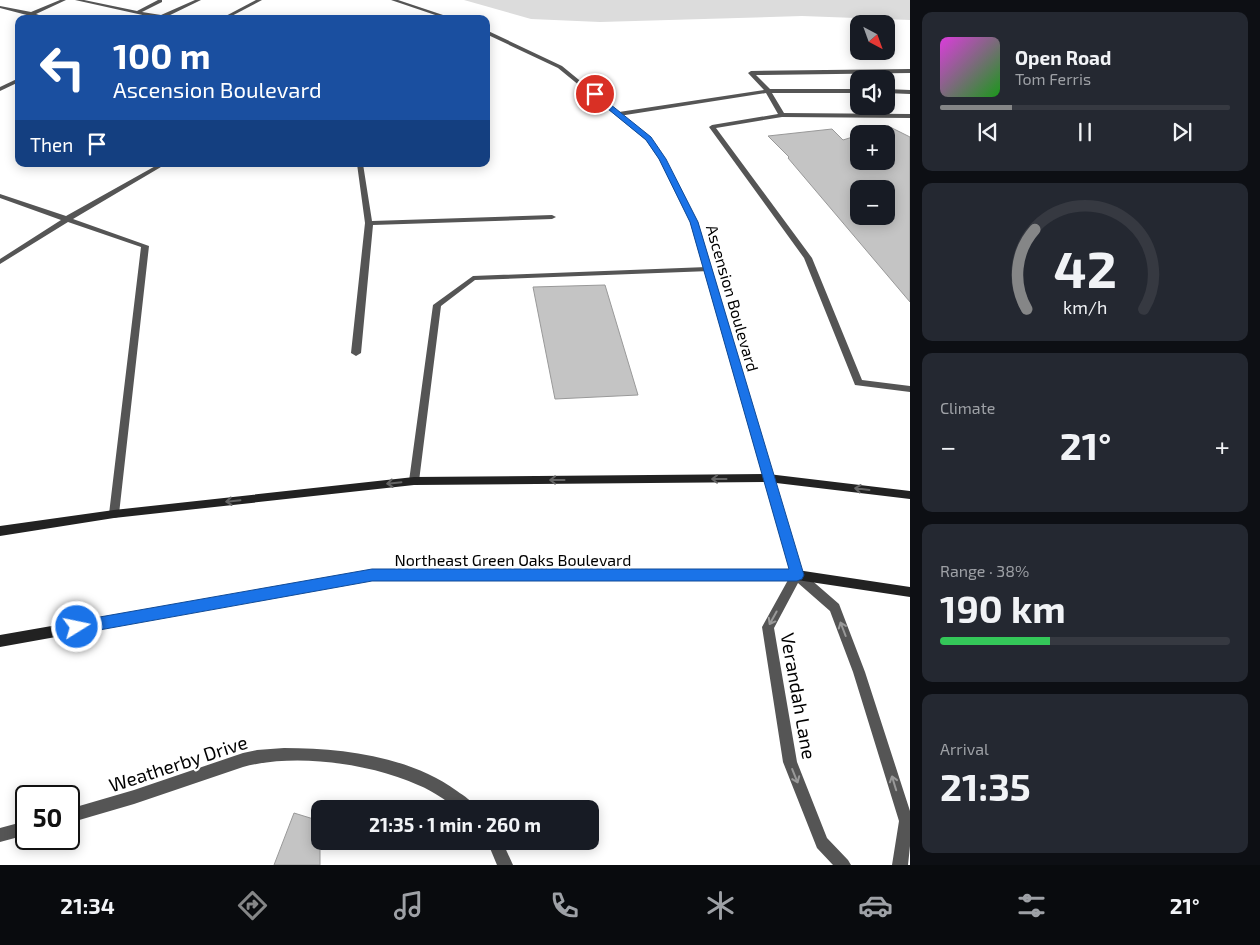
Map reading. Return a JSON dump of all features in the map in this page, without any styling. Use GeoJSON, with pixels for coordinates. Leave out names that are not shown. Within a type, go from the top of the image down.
{"type":"FeatureCollection","features":[{"type":"Feature","properties":{"kind":"main road"},"geometry":{"type":"LineString","coordinates":[[0,530],[114,514],[414,481],[768,478],[910,495]]}},
{"type":"Feature","properties":{"kind":"main road","name":"Northeast Green Oaks Boulevard"},"geometry":{"type":"LineString","coordinates":[[0,641],[372,575],[797,575],[910,592]]}},
{"type":"Feature","properties":{"kind":"street"},"geometry":{"type":"LineString","coordinates":[[31,14],[64,0]]}},
{"type":"Feature","properties":{"kind":"street"},"geometry":{"type":"LineString","coordinates":[[78,0],[148,15]]}},
{"type":"Feature","properties":{"kind":"street"},"geometry":{"type":"LineString","coordinates":[[166,15],[199,0]]}},
{"type":"Feature","properties":{"kind":"street"},"geometry":{"type":"LineString","coordinates":[[230,15],[260,0]]}},
{"type":"Feature","properties":{"kind":"street"},"geometry":{"type":"LineString","coordinates":[[393,0],[440,15]]}},
{"type":"Feature","properties":{"kind":"street"},"geometry":{"type":"LineString","coordinates":[[138,12],[160,1]]}},
{"type":"Feature","properties":{"kind":"street"},"geometry":{"type":"LineString","coordinates":[[111,6],[119,3]]}},
{"type":"Feature","properties":{"kind":"street"},"geometry":{"type":"LineString","coordinates":[[0,7],[35,15]]}},
{"type":"Feature","properties":{"kind":"street","name":"Ascension Boulevard"},"geometry":{"type":"LineString","coordinates":[[490,34],[560,67],[648,139],[662,159],[694,222],[797,575]]}},
{"type":"Feature","properties":{"kind":"street"},"geometry":{"type":"LineString","coordinates":[[782,115],[768,91],[751,73],[910,71]]}},
{"type":"Feature","properties":{"kind":"street"},"geometry":{"type":"LineString","coordinates":[[0,88],[15,82]]}},
{"type":"Feature","properties":{"kind":"street"},"geometry":{"type":"LineString","coordinates":[[618,114],[768,91],[850,91]]}},
{"type":"Feature","properties":{"kind":"street"},"geometry":{"type":"LineString","coordinates":[[895,92],[910,92]]}},
{"type":"Feature","properties":{"kind":"street"},"geometry":{"type":"LineString","coordinates":[[910,116],[782,115],[712,127],[808,258],[858,383],[910,389]]}},
{"type":"Feature","properties":{"kind":"street"},"geometry":{"type":"LineString","coordinates":[[0,262],[67,219],[158,167]]}},
{"type":"Feature","properties":{"kind":"street"},"geometry":{"type":"LineString","coordinates":[[356,354],[369,223],[360,167]]}},
{"type":"Feature","properties":{"kind":"street"},"geometry":{"type":"LineString","coordinates":[[0,196],[145,246],[114,514]]}},
{"type":"Feature","properties":{"kind":"street"},"geometry":{"type":"LineString","coordinates":[[369,223],[552,217]]}},
{"type":"Feature","properties":{"kind":"street"},"geometry":{"type":"LineString","coordinates":[[414,481],[437,305],[473,278],[707,269]]}},
{"type":"Feature","properties":{"kind":"street"},"geometry":{"type":"LineString","coordinates":[[797,575],[835,608],[856,664],[906,821],[900,865]]}},
{"type":"Feature","properties":{"kind":"street","name":"Verandah Lane"},"geometry":{"type":"LineString","coordinates":[[797,575],[768,627],[770,644],[790,762],[822,843],[843,865]]}},
{"type":"Feature","properties":{"kind":"street","name":"Weatherby Drive"},"geometry":{"type":"LineString","coordinates":[[80,813],[256,757],[317,755],[365,760],[407,773],[459,800]]}},
{"type":"Feature","properties":{"kind":"street"},"geometry":{"type":"LineString","coordinates":[[0,834],[15,831]]}},
{"type":"Feature","properties":{"kind":"street"},"geometry":{"type":"LineString","coordinates":[[498,850],[505,865]]}},
{"type":"Feature","properties":{"kind":"shaded area"},"geometry":{"type":"Polygon","coordinates":[[[464,0],[910,0],[910,20],[895,19],[895,15],[850,15],[850,18],[802,16],[600,22],[531,19],[464,0]]]}},
{"type":"Feature","properties":{"kind":"building"},"geometry":{"type":"Polygon","coordinates":[[[832,129],[843,140],[850,138],[850,170],[895,170],[895,130],[910,137],[910,302],[789,157],[768,136],[832,129]]]}},
{"type":"Feature","properties":{"kind":"building"},"geometry":{"type":"Polygon","coordinates":[[[605,285],[638,395],[555,399],[533,287],[605,285]]]}},
{"type":"Feature","properties":{"kind":"building"},"geometry":{"type":"Polygon","coordinates":[[[294,813],[311,818],[311,850],[320,850],[320,865],[274,865],[294,813]]]}},
{"type":"Feature","properties":{"kind":"route"},"geometry":{"type":"LineString","coordinates":[[77,627],[372,575],[797,575],[694,222],[662,159],[648,139],[595,94]]}}]}
